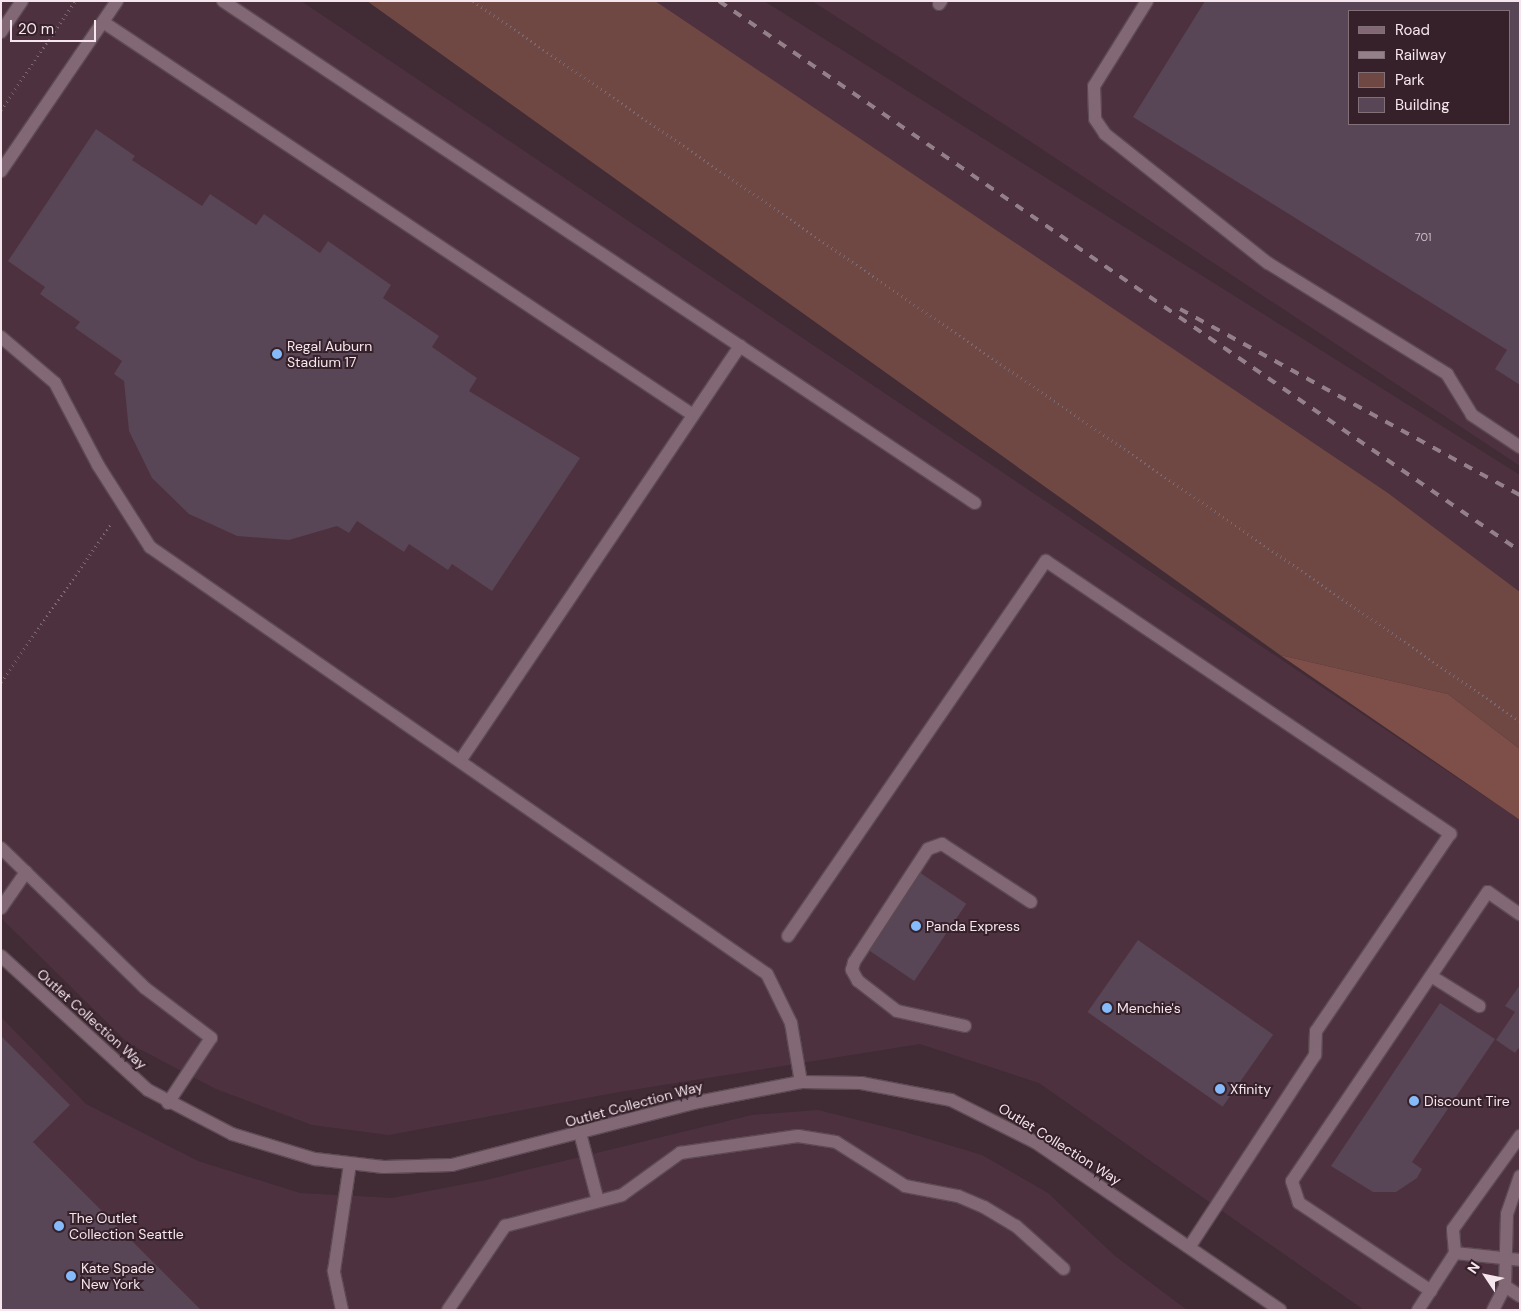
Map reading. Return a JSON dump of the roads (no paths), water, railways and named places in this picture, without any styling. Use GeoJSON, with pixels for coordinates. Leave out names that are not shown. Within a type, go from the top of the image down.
{"type":"FeatureCollection","features":[{"type":"Feature","properties":{"kind":"street"},"geometry":{"type":"LineString","coordinates":[[1,32],[22,1]]}},
{"type":"Feature","properties":{"kind":"street"},"geometry":{"type":"LineString","coordinates":[[1,171],[117,1]]}},
{"type":"Feature","properties":{"kind":"street"},"geometry":{"type":"LineString","coordinates":[[223,1],[975,503]]}},
{"type":"Feature","properties":{"kind":"street"},"geometry":{"type":"LineString","coordinates":[[1147,1],[1094,86],[1095,119],[1105,134],[1268,263],[1447,374],[1472,415],[1520,447]]}},
{"type":"Feature","properties":{"kind":"street"},"geometry":{"type":"LineString","coordinates":[[103,22],[693,415]]}},
{"type":"Feature","properties":{"kind":"street"},"geometry":{"type":"LineString","coordinates":[[1,337],[55,384],[126,513],[150,547],[767,974],[791,1023],[801,1082]]}},
{"type":"Feature","properties":{"kind":"street"},"geometry":{"type":"LineString","coordinates":[[460,761],[740,346]]}},
{"type":"Feature","properties":{"kind":"street"},"geometry":{"type":"LineString","coordinates":[[788,936],[1046,561],[1450,834],[1316,1031],[1314,1055],[1190,1246]]}},
{"type":"Feature","properties":{"kind":"street"},"geometry":{"type":"LineString","coordinates":[[965,1026],[896,1011],[858,981],[852,970],[854,962],[928,849],[942,844],[1031,902]]}},
{"type":"Feature","properties":{"kind":"street"},"geometry":{"type":"LineString","coordinates":[[1,848],[145,988],[211,1038],[168,1103]]}},
{"type":"Feature","properties":{"kind":"street"},"geometry":{"type":"LineString","coordinates":[[1,908],[26,872]]}},
{"type":"Feature","properties":{"kind":"street"},"geometry":{"type":"LineString","coordinates":[[1431,1291],[1299,1203],[1292,1181],[1488,892],[1520,914]]}},
{"type":"Feature","properties":{"kind":"street","name":"Outlet Collection Way"},"geometry":{"type":"LineString","coordinates":[[1,956],[116,1065],[168,1103],[250,1140],[315,1159],[350,1164],[452,1164],[693,1103],[801,1082],[913,1091],[980,1112],[1035,1142],[1190,1246],[1280,1310]]}},
{"type":"Feature","properties":{"kind":"street"},"geometry":{"type":"LineString","coordinates":[[1431,976],[1479,1006]]}},
{"type":"Feature","properties":{"kind":"street"},"geometry":{"type":"LineString","coordinates":[[580,1133],[598,1201]]}},
{"type":"Feature","properties":{"kind":"street"},"geometry":{"type":"LineString","coordinates":[[448,1310],[505,1226],[622,1194],[680,1153],[810,1136],[836,1142],[905,1186],[958,1196],[984,1207],[1016,1226],[1064,1269]]}},
{"type":"Feature","properties":{"kind":"street"},"geometry":{"type":"LineString","coordinates":[[1418,1310],[1454,1253],[1453,1229],[1520,1136]]}},
{"type":"Feature","properties":{"kind":"street"},"geometry":{"type":"LineString","coordinates":[[342,1310],[334,1271],[350,1164]]}},
{"type":"Feature","properties":{"kind":"street"},"geometry":{"type":"LineString","coordinates":[[1492,1310],[1505,1286],[1514,1260],[1507,1214],[1520,1176]]}},
{"type":"Feature","properties":{"kind":"street"},"geometry":{"type":"LineString","coordinates":[[1454,1253],[1514,1260]]}},
{"type":"Feature","properties":{"kind":"street"},"geometry":{"type":"LineString","coordinates":[[1505,1286],[1520,1296]]}},
{"type":"Feature","properties":{"kind":"railway"},"geometry":{"type":"LineString","coordinates":[[719,1],[1520,551]]}},
{"type":"Feature","properties":{"kind":"railway"},"geometry":{"type":"LineString","coordinates":[[1180,309],[1520,495]]}},
{"type":"Feature","properties":{"kind":"place","name":"Regal Auburn Stadium 17"},"geometry":{"type":"Point","coordinates":[277,354]}},
{"type":"Feature","properties":{"kind":"place","name":"Panda Express"},"geometry":{"type":"Point","coordinates":[916,926]}},
{"type":"Feature","properties":{"kind":"place","name":"Menchie's"},"geometry":{"type":"Point","coordinates":[1107,1008]}},
{"type":"Feature","properties":{"kind":"place","name":"Xfinity"},"geometry":{"type":"Point","coordinates":[1220,1089]}},
{"type":"Feature","properties":{"kind":"place","name":"Discount Tire"},"geometry":{"type":"Point","coordinates":[1414,1101]}},
{"type":"Feature","properties":{"kind":"place","name":"The Outlet Collection Seattle"},"geometry":{"type":"Point","coordinates":[59,1226]}},
{"type":"Feature","properties":{"kind":"place","name":"Kate Spade New York"},"geometry":{"type":"Point","coordinates":[71,1276]}}]}
